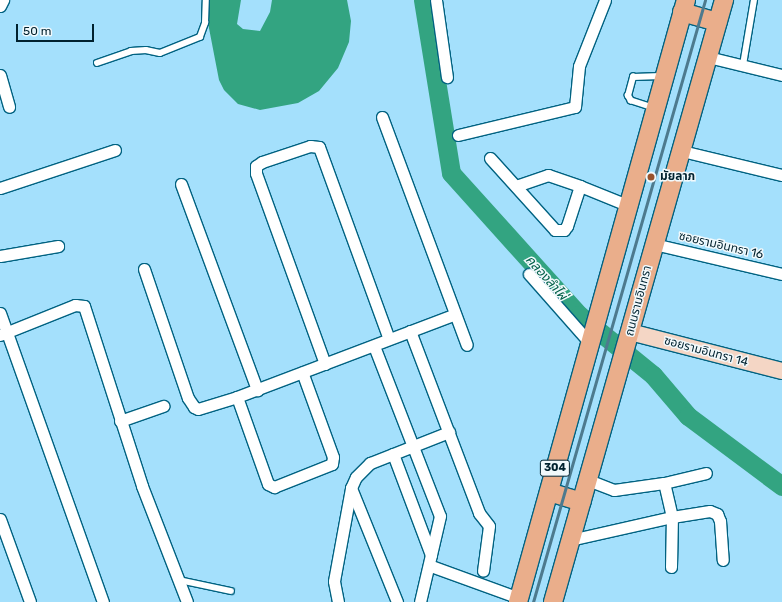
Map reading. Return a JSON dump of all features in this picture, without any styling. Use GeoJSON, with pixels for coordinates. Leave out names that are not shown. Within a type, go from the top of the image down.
{"type":"FeatureCollection","features":[{"type":"Feature","properties":{"kind":"main road","name":"ถนนรามอินทรา"},"geometry":{"type":"LineString","coordinates":[[553,602],[629,339],[654,244],[682,151],[724,0]]}},
{"type":"Feature","properties":{"kind":"main road"},"geometry":{"type":"LineString","coordinates":[[684,6],[718,22]]}},
{"type":"Feature","properties":{"kind":"main road","name":"304"},"geometry":{"type":"LineString","coordinates":[[518,600],[653,108],[664,76],[684,6]]}},
{"type":"Feature","properties":{"kind":"main road"},"geometry":{"type":"LineString","coordinates":[[548,492],[582,502]]}},
{"type":"Feature","properties":{"kind":"street"},"geometry":{"type":"LineString","coordinates":[[0,6],[2,0]]}},
{"type":"Feature","properties":{"kind":"street"},"geometry":{"type":"LineString","coordinates":[[436,0],[447,77]]}},
{"type":"Feature","properties":{"kind":"street"},"geometry":{"type":"LineString","coordinates":[[458,135],[575,107],[579,66],[605,0]]}},
{"type":"Feature","properties":{"kind":"street"},"geometry":{"type":"LineString","coordinates":[[708,57],[782,75]]}},
{"type":"Feature","properties":{"kind":"street"},"geometry":{"type":"LineString","coordinates":[[0,75],[8,107]]}},
{"type":"Feature","properties":{"kind":"street"},"geometry":{"type":"LineString","coordinates":[[382,117],[467,345]]}},
{"type":"Feature","properties":{"kind":"street"},"geometry":{"type":"LineString","coordinates":[[325,364],[256,174],[256,166],[262,162],[310,146],[319,147],[389,339]]}},
{"type":"Feature","properties":{"kind":"street"},"geometry":{"type":"LineString","coordinates":[[0,188],[115,150]]}},
{"type":"Feature","properties":{"kind":"street"},"geometry":{"type":"LineString","coordinates":[[682,151],[782,175]]}},
{"type":"Feature","properties":{"kind":"street"},"geometry":{"type":"LineString","coordinates":[[490,158],[555,230],[564,230],[567,226],[580,186]]}},
{"type":"Feature","properties":{"kind":"street"},"geometry":{"type":"LineString","coordinates":[[516,186],[548,175],[555,175],[626,205]]}},
{"type":"Feature","properties":{"kind":"street"},"geometry":{"type":"LineString","coordinates":[[181,184],[257,390]]}},
{"type":"Feature","properties":{"kind":"street","name":"ซอยรามอินทรา 16"},"geometry":{"type":"LineString","coordinates":[[654,244],[782,274]]}},
{"type":"Feature","properties":{"kind":"street"},"geometry":{"type":"LineString","coordinates":[[0,256],[58,246]]}},
{"type":"Feature","properties":{"kind":"street"},"geometry":{"type":"LineString","coordinates":[[144,269],[191,404],[198,408],[257,390],[455,314]]}},
{"type":"Feature","properties":{"kind":"street"},"geometry":{"type":"LineString","coordinates":[[529,274],[591,332]]}},
{"type":"Feature","properties":{"kind":"street"},"geometry":{"type":"LineString","coordinates":[[4,333],[76,305],[84,306],[120,421],[187,602]]}},
{"type":"Feature","properties":{"kind":"street"},"geometry":{"type":"LineString","coordinates":[[0,313],[4,333],[103,602]]}},
{"type":"Feature","properties":{"kind":"street"},"geometry":{"type":"LineString","coordinates":[[410,331],[480,513],[489,526],[483,571]]}},
{"type":"Feature","properties":{"kind":"street","name":"ซอยรามอินทรา 14"},"geometry":{"type":"LineString","coordinates":[[629,339],[782,371]]}},
{"type":"Feature","properties":{"kind":"street"},"geometry":{"type":"LineString","coordinates":[[374,346],[440,516],[431,561],[420,602]]}},
{"type":"Feature","properties":{"kind":"street"},"geometry":{"type":"LineString","coordinates":[[237,397],[268,484],[274,487],[332,464],[333,457],[302,372]]}},
{"type":"Feature","properties":{"kind":"street"},"geometry":{"type":"LineString","coordinates":[[120,421],[163,406]]}},
{"type":"Feature","properties":{"kind":"street"},"geometry":{"type":"LineString","coordinates":[[338,602],[334,581],[350,488],[356,477],[370,463],[449,432]]}},
{"type":"Feature","properties":{"kind":"street"},"geometry":{"type":"LineString","coordinates":[[393,454],[431,561],[518,600]]}},
{"type":"Feature","properties":{"kind":"street"},"geometry":{"type":"LineString","coordinates":[[588,480],[614,490],[664,482],[706,473]]}},
{"type":"Feature","properties":{"kind":"street"},"geometry":{"type":"LineString","coordinates":[[664,482],[672,517],[671,567]]}},
{"type":"Feature","properties":{"kind":"street"},"geometry":{"type":"LineString","coordinates":[[350,488],[397,602]]}},
{"type":"Feature","properties":{"kind":"street"},"geometry":{"type":"LineString","coordinates":[[570,540],[672,517],[710,511],[717,514],[720,521],[723,560]]}},
{"type":"Feature","properties":{"kind":"street"},"geometry":{"type":"LineString","coordinates":[[0,519],[30,602]]}},
{"type":"Feature","properties":{"kind":"lane"},"geometry":{"type":"LineString","coordinates":[[97,63],[131,51],[146,50],[160,53],[200,37],[206,23],[206,0]]}},
{"type":"Feature","properties":{"kind":"lane"},"geometry":{"type":"LineString","coordinates":[[743,65],[754,0]]}},
{"type":"Feature","properties":{"kind":"lane"},"geometry":{"type":"LineString","coordinates":[[653,108],[631,101],[628,96],[633,77],[664,76]]}},
{"type":"Feature","properties":{"kind":"lane"},"geometry":{"type":"LineString","coordinates":[[179,580],[231,591]]}},
{"type":"Feature","properties":{"kind":"shaded area"},"geometry":{"type":"Polygon","coordinates":[[[210,0],[241,0],[237,24],[243,29],[260,31],[270,12],[272,0],[347,0],[351,21],[349,42],[338,68],[319,91],[298,103],[260,110],[238,104],[224,90],[219,80],[208,23],[210,0]]]}},
{"type":"Feature","properties":{"kind":"waterway","name":"คลองลำไผ่"},"geometry":{"type":"LineString","coordinates":[[423,0],[451,173],[579,315],[653,375],[688,416],[782,486]]}},
{"type":"Feature","properties":{"kind":"railway"},"geometry":{"type":"LineString","coordinates":[[533,602],[705,0]]}},
{"type":"Feature","properties":{"kind":"place","name":"มัยลาภ"},"geometry":{"type":"Point","coordinates":[651,177]}}]}
